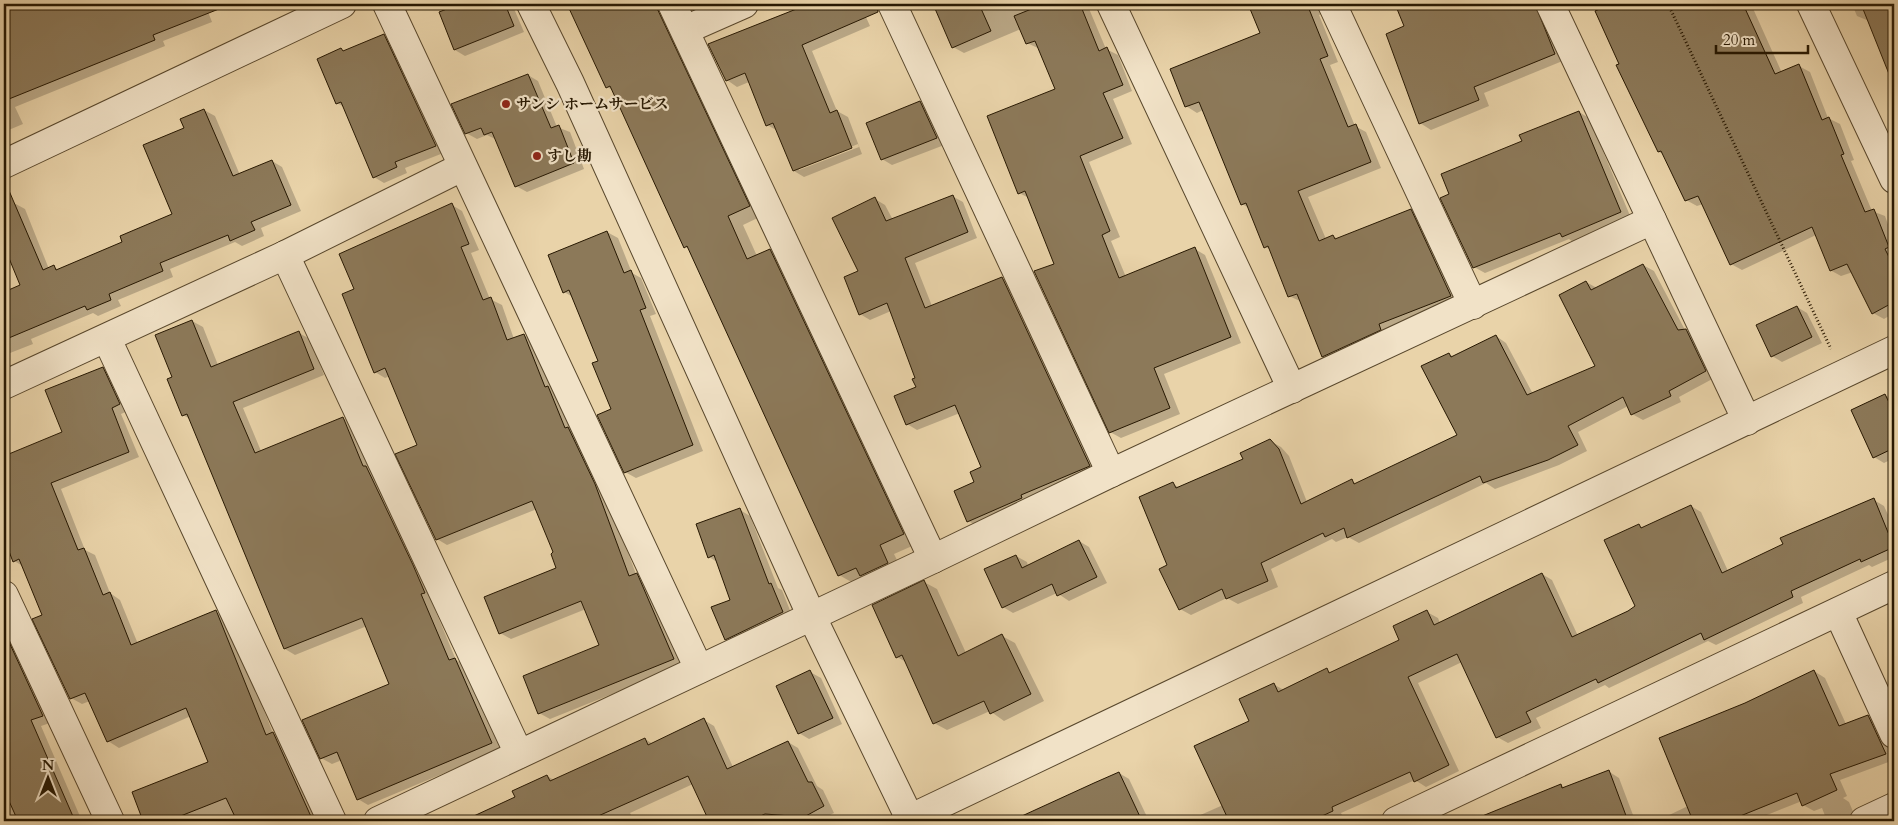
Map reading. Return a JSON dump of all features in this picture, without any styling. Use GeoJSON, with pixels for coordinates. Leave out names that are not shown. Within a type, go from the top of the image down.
{"type":"FeatureCollection","features":[{"type":"Feature","properties":{"kind":"street"},"geometry":{"type":"LineString","coordinates":[[4,164],[342,4]]}},
{"type":"Feature","properties":{"kind":"street"},"geometry":{"type":"LineString","coordinates":[[387,4],[698,669]]}},
{"type":"Feature","properties":{"kind":"street"},"geometry":{"type":"LineString","coordinates":[[531,4],[574,92],[812,617],[909,820],[1894,350]]}},
{"type":"Feature","properties":{"kind":"street"},"geometry":{"type":"LineString","coordinates":[[672,4],[933,559]]}},
{"type":"Feature","properties":{"kind":"street"},"geometry":{"type":"LineString","coordinates":[[685,30],[744,4]]}},
{"type":"Feature","properties":{"kind":"street"},"geometry":{"type":"LineString","coordinates":[[892,4],[1111,472]]}},
{"type":"Feature","properties":{"kind":"street"},"geometry":{"type":"LineString","coordinates":[[1111,4],[1292,390]]}},
{"type":"Feature","properties":{"kind":"street"},"geometry":{"type":"LineString","coordinates":[[1332,4],[1473,305]]}},
{"type":"Feature","properties":{"kind":"street"},"geometry":{"type":"LineString","coordinates":[[1550,4],[1747,421]]}},
{"type":"Feature","properties":{"kind":"street"},"geometry":{"type":"LineString","coordinates":[[1811,4],[1894,179]]}},
{"type":"Feature","properties":{"kind":"street"},"geometry":{"type":"LineString","coordinates":[[4,385],[285,254],[462,167]]}},
{"type":"Feature","properties":{"kind":"street"},"geometry":{"type":"LineString","coordinates":[[378,821],[812,617],[1111,472],[1292,390],[1652,220]]}},
{"type":"Feature","properties":{"kind":"street"},"geometry":{"type":"LineString","coordinates":[[285,254],[519,754]]}},
{"type":"Feature","properties":{"kind":"street"},"geometry":{"type":"LineString","coordinates":[[106,339],[332,821]]}},
{"type":"Feature","properties":{"kind":"street"},"geometry":{"type":"LineString","coordinates":[[1396,821],[1894,585]]}},
{"type":"Feature","properties":{"kind":"street"},"geometry":{"type":"LineString","coordinates":[[4,595],[110,821]]}},
{"type":"Feature","properties":{"kind":"street"},"geometry":{"type":"LineString","coordinates":[[1838,612],[1894,734]]}},
{"type":"Feature","properties":{"kind":"street"},"geometry":{"type":"LineString","coordinates":[[1864,821],[1894,807]]}},
{"type":"Feature","properties":{"kind":"path"},"geometry":{"type":"LineString","coordinates":[[1668,4],[1843,375]]}},
{"type":"Feature","properties":{"kind":"building"},"geometry":{"type":"Polygon","coordinates":[[[4,4],[229,5],[153,35],[155,40],[4,101],[4,4]]]}},
{"type":"Feature","properties":{"kind":"building"},"geometry":{"type":"Polygon","coordinates":[[[460,4],[505,4],[514,26],[454,50],[439,12],[460,4]]]}},
{"type":"Feature","properties":{"kind":"building"},"geometry":{"type":"Polygon","coordinates":[[[567,4],[655,4],[750,206],[728,216],[747,259],[770,249],[904,534],[880,545],[888,563],[860,576],[856,568],[838,576],[687,246],[684,248],[610,86],[606,88],[567,4]]]}},
{"type":"Feature","properties":{"kind":"building"},"geometry":{"type":"Polygon","coordinates":[[[809,4],[877,4],[878,12],[802,45],[830,113],[837,110],[852,148],[793,171],[773,123],[766,126],[745,73],[726,81],[708,44],[809,4]]]}},
{"type":"Feature","properties":{"kind":"building"},"geometry":{"type":"Polygon","coordinates":[[[933,4],[979,4],[991,31],[952,48],[933,4]]]}},
{"type":"Feature","properties":{"kind":"building"},"geometry":{"type":"Polygon","coordinates":[[[1044,4],[1080,4],[1099,51],[1107,47],[1123,85],[1103,93],[1123,138],[1080,156],[1110,231],[1102,235],[1119,278],[1195,247],[1231,337],[1154,368],[1170,408],[1109,433],[1034,271],[1054,264],[1025,191],[1018,194],[987,116],[1055,89],[1035,41],[1026,44],[1014,16],[1044,4]]]}},
{"type":"Feature","properties":{"kind":"building"},"geometry":{"type":"Polygon","coordinates":[[[1248,4],[1307,4],[1328,56],[1320,59],[1348,127],[1356,124],[1371,162],[1298,191],[1319,241],[1333,235],[1335,239],[1411,209],[1451,296],[1379,324],[1381,330],[1322,357],[1297,294],[1288,297],[1268,246],[1264,248],[1246,203],[1241,205],[1199,102],[1185,107],[1170,69],[1260,33],[1248,4]]]}},
{"type":"Feature","properties":{"kind":"building"},"geometry":{"type":"Polygon","coordinates":[[[1395,4],[1535,4],[1555,54],[1474,87],[1479,100],[1419,124],[1386,34],[1404,26],[1395,4]]]}},
{"type":"Feature","properties":{"kind":"building"},"geometry":{"type":"Polygon","coordinates":[[[1611,4],[1743,4],[1775,74],[1799,64],[1822,120],[1829,117],[1844,154],[1841,155],[1865,212],[1874,209],[1889,247],[1885,249],[1894,267],[1894,302],[1872,314],[1847,264],[1830,271],[1812,227],[1730,265],[1698,196],[1685,201],[1661,151],[1658,152],[1616,65],[1619,64],[1595,11],[1611,4]]]}},
{"type":"Feature","properties":{"kind":"building"},"geometry":{"type":"Polygon","coordinates":[[[1861,4],[1894,4],[1894,84],[1893,84],[1861,4]]]}},
{"type":"Feature","properties":{"kind":"building"},"geometry":{"type":"Polygon","coordinates":[[[384,34],[436,146],[395,162],[397,167],[373,178],[341,102],[336,104],[317,59],[341,48],[343,51],[384,34]]]}},
{"type":"Feature","properties":{"kind":"building"},"geometry":{"type":"Polygon","coordinates":[[[528,74],[551,128],[559,125],[574,163],[515,187],[492,132],[484,135],[481,128],[465,134],[451,104],[528,74]]]}},
{"type":"Feature","properties":{"kind":"building"},"geometry":{"type":"Polygon","coordinates":[[[920,101],[937,138],[881,160],[866,123],[920,101]]]}},
{"type":"Feature","properties":{"kind":"building"},"geometry":{"type":"Polygon","coordinates":[[[204,109],[233,176],[272,160],[291,205],[251,222],[255,230],[230,241],[228,235],[160,263],[163,271],[109,294],[111,300],[87,310],[85,306],[4,340],[4,292],[20,285],[4,246],[4,179],[43,270],[54,265],[56,270],[122,242],[120,236],[172,214],[143,145],[184,128],[180,119],[204,109]]]}},
{"type":"Feature","properties":{"kind":"building"},"geometry":{"type":"Polygon","coordinates":[[[1579,111],[1621,212],[1562,237],[1560,233],[1473,268],[1440,198],[1449,194],[1441,174],[1522,141],[1519,135],[1579,111]]]}},
{"type":"Feature","properties":{"kind":"building"},"geometry":{"type":"Polygon","coordinates":[[[953,195],[968,232],[905,258],[925,308],[1002,277],[1090,466],[1021,495],[1022,498],[967,522],[954,491],[974,482],[970,472],[981,467],[955,405],[906,425],[894,396],[916,387],[912,379],[915,378],[887,303],[859,315],[844,277],[858,271],[832,218],[875,197],[886,221],[953,195]]]}},
{"type":"Feature","properties":{"kind":"building"},"geometry":{"type":"Polygon","coordinates":[[[452,203],[469,244],[461,247],[483,300],[491,297],[507,340],[524,334],[545,387],[548,386],[565,428],[568,427],[595,484],[629,576],[637,573],[674,659],[538,714],[523,676],[599,645],[581,601],[499,634],[484,597],[556,568],[551,554],[553,552],[532,501],[436,540],[395,454],[417,445],[385,368],[374,373],[342,294],[354,289],[339,254],[452,203]]]}},
{"type":"Feature","properties":{"kind":"building"},"geometry":{"type":"Polygon","coordinates":[[[607,231],[624,273],[631,270],[646,308],[640,310],[693,445],[624,473],[597,415],[611,409],[592,363],[598,361],[569,290],[563,293],[548,255],[607,231]]]}},
{"type":"Feature","properties":{"kind":"building"},"geometry":{"type":"Polygon","coordinates":[[[1643,264],[1678,330],[1686,329],[1706,371],[1669,391],[1671,396],[1631,415],[1623,397],[1568,426],[1578,445],[1548,460],[1483,483],[1480,476],[1347,538],[1344,528],[1325,537],[1323,533],[1261,563],[1268,581],[1226,599],[1222,589],[1179,610],[1159,569],[1167,565],[1139,497],[1173,482],[1176,488],[1243,459],[1240,453],[1270,439],[1279,449],[1301,504],[1352,479],[1354,484],[1457,435],[1421,366],[1449,353],[1451,357],[1496,335],[1527,395],[1595,366],[1559,295],[1586,281],[1591,290],[1643,264]]]}},
{"type":"Feature","properties":{"kind":"building"},"geometry":{"type":"Polygon","coordinates":[[[1797,306],[1812,337],[1771,357],[1756,325],[1797,306]]]}},
{"type":"Feature","properties":{"kind":"building"},"geometry":{"type":"Polygon","coordinates":[[[192,320],[211,367],[299,331],[314,369],[233,402],[255,453],[343,417],[363,466],[366,466],[413,565],[425,593],[421,594],[449,660],[455,658],[492,743],[357,800],[337,752],[320,759],[302,720],[389,684],[362,618],[284,649],[187,414],[182,416],[167,379],[172,377],[155,335],[192,320]]]}},
{"type":"Feature","properties":{"kind":"building"},"geometry":{"type":"Polygon","coordinates":[[[103,367],[120,404],[112,408],[129,452],[51,483],[78,550],[84,548],[103,595],[110,592],[131,645],[216,610],[266,735],[273,732],[313,821],[237,821],[226,798],[168,821],[143,821],[132,792],[208,762],[186,708],[107,742],[85,693],[70,699],[32,619],[42,615],[19,559],[13,562],[4,538],[4,456],[62,432],[45,390],[103,367]]]}},
{"type":"Feature","properties":{"kind":"building"},"geometry":{"type":"Polygon","coordinates":[[[1885,394],[1894,413],[1894,448],[1873,458],[1851,410],[1885,394]]]}},
{"type":"Feature","properties":{"kind":"building"},"geometry":{"type":"Polygon","coordinates":[[[1874,498],[1894,547],[1861,562],[1860,559],[1791,591],[1793,597],[1704,640],[1701,633],[1598,683],[1596,679],[1526,712],[1531,722],[1496,738],[1457,654],[1408,677],[1449,765],[1414,782],[1410,772],[1332,807],[1333,811],[1311,821],[1229,821],[1194,746],[1249,721],[1239,699],[1274,683],[1278,692],[1327,668],[1329,673],[1399,640],[1393,626],[1427,610],[1434,625],[1542,573],[1572,637],[1628,611],[1635,606],[1604,540],[1639,524],[1641,528],[1691,505],[1722,573],[1783,544],[1780,538],[1874,498]]]}},
{"type":"Feature","properties":{"kind":"building"},"geometry":{"type":"Polygon","coordinates":[[[740,508],[769,584],[771,583],[783,612],[725,640],[711,607],[730,600],[714,555],[708,558],[696,524],[740,508]]]}},
{"type":"Feature","properties":{"kind":"building"},"geometry":{"type":"Polygon","coordinates":[[[1079,540],[1097,577],[1057,596],[1052,584],[1002,608],[984,569],[1016,555],[1022,568],[1079,540]]]}},
{"type":"Feature","properties":{"kind":"building"},"geometry":{"type":"Polygon","coordinates":[[[924,580],[958,656],[1002,634],[1031,694],[990,714],[984,701],[933,724],[902,655],[896,658],[872,605],[924,580]]]}},
{"type":"Feature","properties":{"kind":"building"},"geometry":{"type":"Polygon","coordinates":[[[4,631],[43,716],[31,720],[75,821],[18,821],[4,790],[4,631]]]}},
{"type":"Feature","properties":{"kind":"building"},"geometry":{"type":"Polygon","coordinates":[[[810,670],[833,718],[798,734],[776,686],[810,670]]]}},
{"type":"Feature","properties":{"kind":"building"},"geometry":{"type":"Polygon","coordinates":[[[1814,670],[1839,726],[1868,715],[1886,754],[1830,774],[1837,790],[1802,806],[1797,793],[1728,821],[1693,821],[1659,738],[1745,703],[1814,670]]]}},
{"type":"Feature","properties":{"kind":"building"},"geometry":{"type":"Polygon","coordinates":[[[704,718],[727,769],[788,741],[808,782],[812,782],[824,806],[804,817],[765,814],[749,821],[709,821],[688,776],[587,821],[463,821],[515,797],[512,791],[547,775],[550,781],[645,738],[648,745],[704,718]]]}},
{"type":"Feature","properties":{"kind":"building"},"geometry":{"type":"Polygon","coordinates":[[[1609,770],[1628,821],[1470,821],[1561,784],[1562,788],[1609,770]]]}},
{"type":"Feature","properties":{"kind":"building"},"geometry":{"type":"Polygon","coordinates":[[[1119,772],[1142,821],[1011,821],[1094,783],[1119,772]]]}},
{"type":"Feature","properties":{"kind":"place","name":"サンシ ホームサービス"},"geometry":{"type":"Point","coordinates":[506,104]}},
{"type":"Feature","properties":{"kind":"place","name":"すし勘"},"geometry":{"type":"Point","coordinates":[537,156]}}]}
